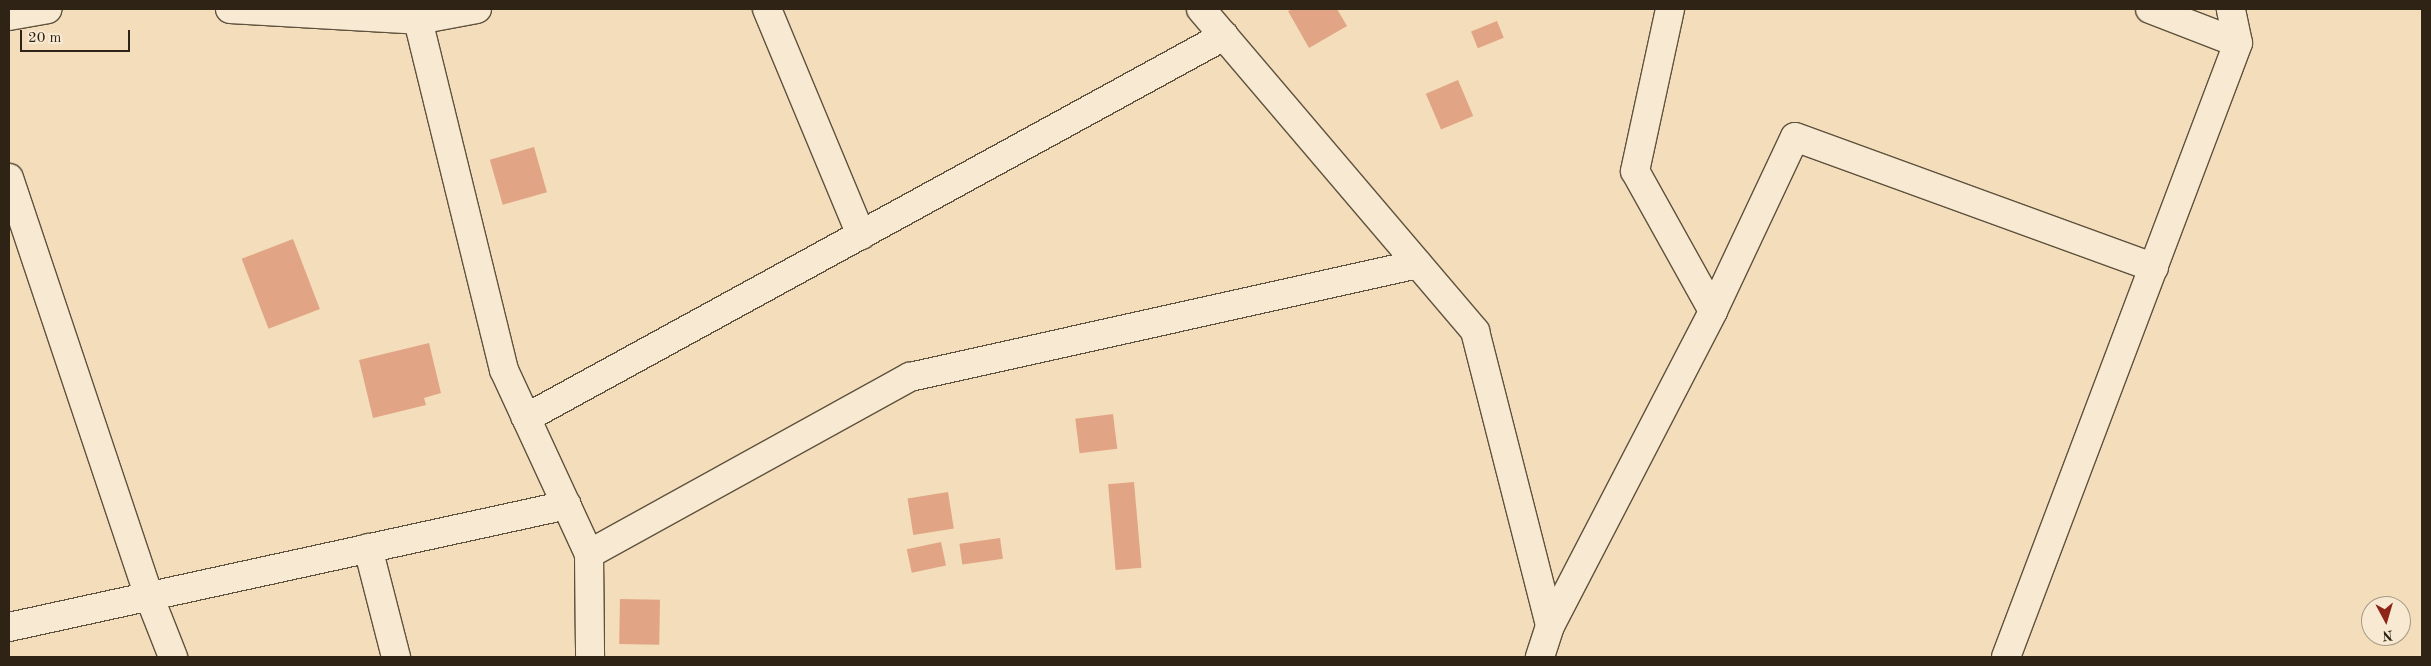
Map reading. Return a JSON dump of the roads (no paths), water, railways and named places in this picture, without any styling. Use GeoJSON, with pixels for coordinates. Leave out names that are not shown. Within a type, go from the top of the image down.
{"type":"FeatureCollection","features":[{"type":"Feature","properties":{"kind":"street"},"geometry":{"type":"LineString","coordinates":[[9,16],[47,9]]}},
{"type":"Feature","properties":{"kind":"street"},"geometry":{"type":"LineString","coordinates":[[230,9],[418,20],[478,9]]}},
{"type":"Feature","properties":{"kind":"street"},"geometry":{"type":"LineString","coordinates":[[766,9],[861,235]]}},
{"type":"Feature","properties":{"kind":"street"},"geometry":{"type":"LineString","coordinates":[[1201,9],[1475,331],[1550,626]]}},
{"type":"Feature","properties":{"kind":"street"},"geometry":{"type":"LineString","coordinates":[[1670,9],[1635,172],[1713,311]]}},
{"type":"Feature","properties":{"kind":"street"},"geometry":{"type":"LineString","coordinates":[[2150,9],[2238,43]]}},
{"type":"Feature","properties":{"kind":"street"},"geometry":{"type":"LineString","coordinates":[[2006,657],[2238,43],[2231,9]]}},
{"type":"Feature","properties":{"kind":"street"},"geometry":{"type":"LineString","coordinates":[[418,20],[504,370],[589,554],[590,657]]}},
{"type":"Feature","properties":{"kind":"street"},"geometry":{"type":"LineString","coordinates":[[526,418],[1224,36]]}},
{"type":"Feature","properties":{"kind":"street"},"geometry":{"type":"LineString","coordinates":[[1540,657],[1550,626],[1713,311],[1795,137],[2154,268]]}},
{"type":"Feature","properties":{"kind":"street"},"geometry":{"type":"LineString","coordinates":[[9,178],[149,596],[173,657]]}},
{"type":"Feature","properties":{"kind":"street"},"geometry":{"type":"LineString","coordinates":[[589,554],[910,377],[1418,264]]}},
{"type":"Feature","properties":{"kind":"street"},"geometry":{"type":"LineString","coordinates":[[9,627],[567,505]]}},
{"type":"Feature","properties":{"kind":"street"},"geometry":{"type":"LineString","coordinates":[[368,548],[396,657]]}}]}
